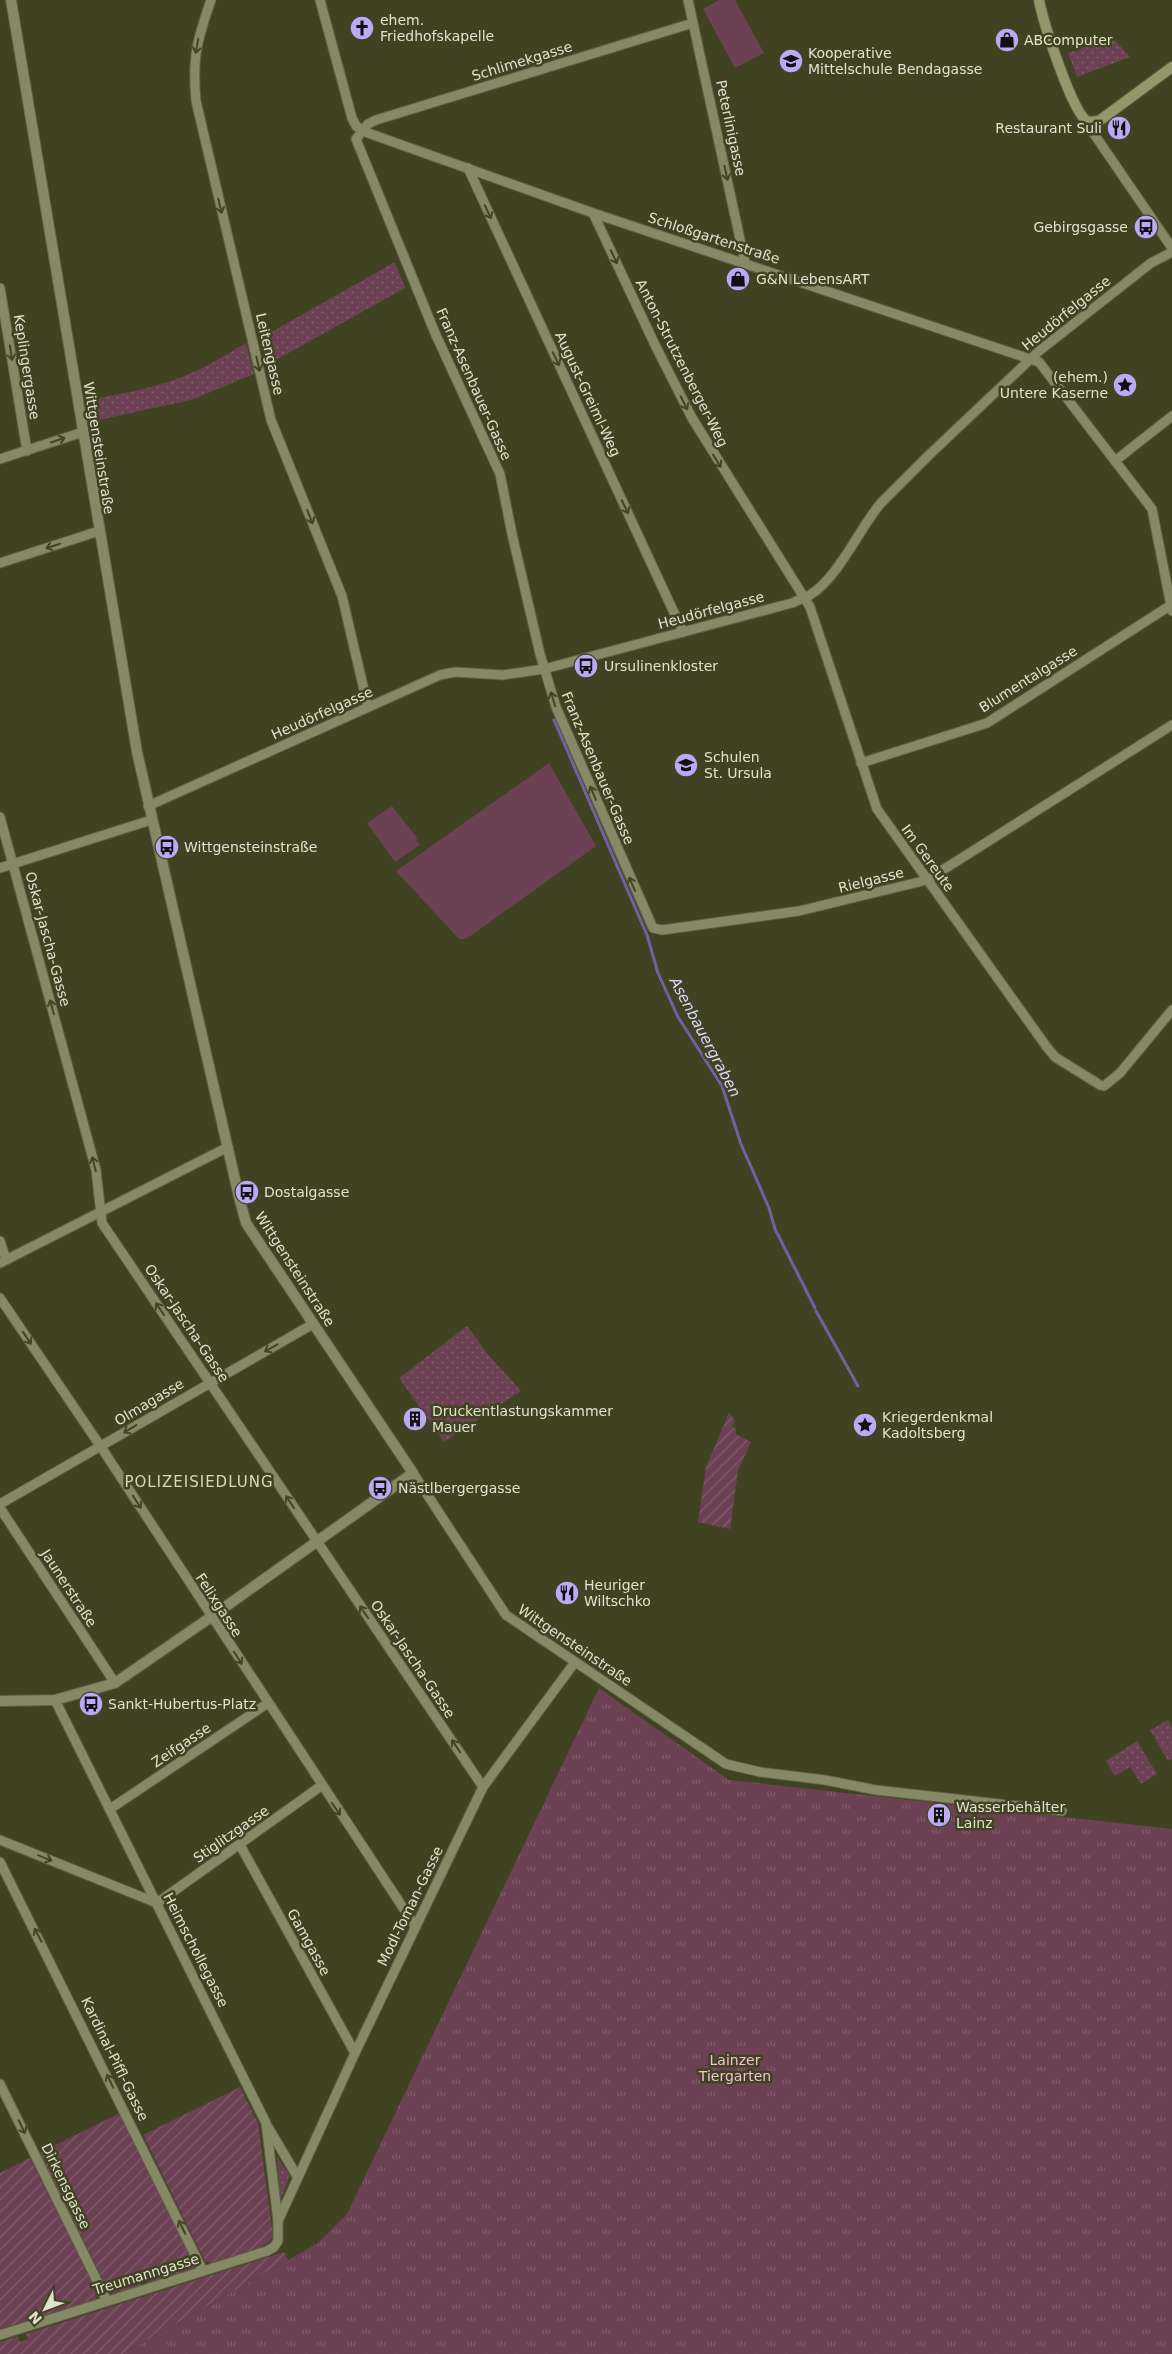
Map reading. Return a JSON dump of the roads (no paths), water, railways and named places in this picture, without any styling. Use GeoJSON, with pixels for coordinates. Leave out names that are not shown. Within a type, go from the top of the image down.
{"type":"FeatureCollection","features":[{"type":"Feature","properties":{"kind":"main road"},"geometry":{"type":"LineString","coordinates":[[1039,0],[1069,91],[1079,114],[1088,122],[1099,121],[1172,68]]}},
{"type":"Feature","properties":{"kind":"street","name":"Wittgensteinstraße"},"geometry":{"type":"LineString","coordinates":[[11,0],[135,743],[148,806],[246,1223],[506,1615],[726,1764],[739,1768],[825,1780],[876,1790],[1062,1811]]}},
{"type":"Feature","properties":{"kind":"street","name":"Leitengasse"},"geometry":{"type":"LineString","coordinates":[[211,0],[197,41],[193,70],[197,106],[271,420],[342,596],[368,707]]}},
{"type":"Feature","properties":{"kind":"street"},"geometry":{"type":"LineString","coordinates":[[320,0],[352,118],[356,126],[363,130]]}},
{"type":"Feature","properties":{"kind":"street","name":"Peterlinigasse"},"geometry":{"type":"LineString","coordinates":[[688,0],[745,262]]}},
{"type":"Feature","properties":{"kind":"street","name":"Schlimekgasse"},"geometry":{"type":"LineString","coordinates":[[363,130],[376,120],[693,23]]}},
{"type":"Feature","properties":{"kind":"street"},"geometry":{"type":"LineString","coordinates":[[1088,122],[1092,131],[1172,248]]}},
{"type":"Feature","properties":{"kind":"street","name":"Schloßgartenstraße"},"geometry":{"type":"LineString","coordinates":[[363,130],[594,213],[1040,362],[1152,509],[1171,608]]}},
{"type":"Feature","properties":{"kind":"street","name":"Franz-Asenbauer-Gasse"},"geometry":{"type":"LineString","coordinates":[[363,130],[356,139],[359,149],[435,333],[500,474],[512,534],[544,669],[556,707],[653,928]]}},
{"type":"Feature","properties":{"kind":"street","name":"August-Greiml-Weg"},"geometry":{"type":"LineString","coordinates":[[468,168],[683,632]]}},
{"type":"Feature","properties":{"kind":"street","name":"Anton-Strutzenberger-Weg"},"geometry":{"type":"LineString","coordinates":[[594,213],[656,347],[692,418],[803,598]]}},
{"type":"Feature","properties":{"kind":"street","name":"Heudörfelgasse"},"geometry":{"type":"LineString","coordinates":[[148,806],[447,673],[503,675],[544,669],[683,632],[803,598],[811,594],[832,574],[868,519],[928,456],[1031,359],[1151,263],[1172,252]]}},
{"type":"Feature","properties":{"kind":"street","name":"Keplingergasse"},"geometry":{"type":"LineString","coordinates":[[0,288],[2,319],[27,451]]}},
{"type":"Feature","properties":{"kind":"street"},"geometry":{"type":"LineString","coordinates":[[1115,461],[1172,416]]}},
{"type":"Feature","properties":{"kind":"street"},"geometry":{"type":"LineString","coordinates":[[0,459],[83,432]]}},
{"type":"Feature","properties":{"kind":"street"},"geometry":{"type":"LineString","coordinates":[[0,563],[99,530]]}},
{"type":"Feature","properties":{"kind":"street","name":"Im Gereute"},"geometry":{"type":"LineString","coordinates":[[803,598],[810,608],[877,809],[1050,1052],[1104,1086],[1120,1072],[1171,1012]]}},
{"type":"Feature","properties":{"kind":"street","name":"Blumentalgasse"},"geometry":{"type":"LineString","coordinates":[[861,763],[987,723],[1171,608]]}},
{"type":"Feature","properties":{"kind":"street","name":"Rielgasse"},"geometry":{"type":"LineString","coordinates":[[653,928],[662,930],[799,911],[927,880],[1172,725]]}},
{"type":"Feature","properties":{"kind":"street","name":"Oskar-Jascha-Gasse"},"geometry":{"type":"LineString","coordinates":[[0,817],[96,1170],[102,1223],[483,1787]]}},
{"type":"Feature","properties":{"kind":"street"},"geometry":{"type":"LineString","coordinates":[[0,868],[152,820]]}},
{"type":"Feature","properties":{"kind":"street"},"geometry":{"type":"LineString","coordinates":[[0,1241],[3,1261],[228,1147]]}},
{"type":"Feature","properties":{"kind":"street","name":"Felixgasse"},"geometry":{"type":"LineString","coordinates":[[0,1298],[101,1447],[211,1618],[415,1926]]}},
{"type":"Feature","properties":{"kind":"street","name":"Olmagasse"},"geometry":{"type":"LineString","coordinates":[[0,1506],[210,1382],[313,1324]]}},
{"type":"Feature","properties":{"kind":"street"},"geometry":{"type":"LineString","coordinates":[[0,1701],[55,1700],[115,1683],[211,1618],[413,1473]]}},
{"type":"Feature","properties":{"kind":"street","name":"Jaunerstraße"},"geometry":{"type":"LineString","coordinates":[[0,1506],[115,1683]]}},
{"type":"Feature","properties":{"kind":"street","name":"Modl-Toman-Gasse"},"geometry":{"type":"LineString","coordinates":[[278,2222],[297,2176],[355,2052],[483,1787],[575,1662]]}},
{"type":"Feature","properties":{"kind":"street","name":"Heimschollegasse"},"geometry":{"type":"LineString","coordinates":[[55,1700],[266,2123],[278,2222]]}},
{"type":"Feature","properties":{"kind":"street","name":"Zeifgasse"},"geometry":{"type":"LineString","coordinates":[[110,1809],[268,1704]]}},
{"type":"Feature","properties":{"kind":"street","name":"Stiglitzgasse"},"geometry":{"type":"LineString","coordinates":[[157,1903],[322,1786]]}},
{"type":"Feature","properties":{"kind":"street"},"geometry":{"type":"LineString","coordinates":[[0,1840],[157,1903]]}},
{"type":"Feature","properties":{"kind":"street","name":"Gamgasse"},"geometry":{"type":"LineString","coordinates":[[240,1845],[355,2052]]}},
{"type":"Feature","properties":{"kind":"street","name":"Kardinal-Piffl-Gasse"},"geometry":{"type":"LineString","coordinates":[[0,1862],[203,2271]]}},
{"type":"Feature","properties":{"kind":"street","name":"Dirkensgasse"},"geometry":{"type":"LineString","coordinates":[[0,2084],[107,2301]]}},
{"type":"Feature","properties":{"kind":"street"},"geometry":{"type":"LineString","coordinates":[[266,2123],[297,2176]]}},
{"type":"Feature","properties":{"kind":"street","name":"Treumanngasse"},"geometry":{"type":"LineString","coordinates":[[0,2335],[274,2248],[278,2241],[278,2222]]}},
{"type":"Feature","properties":{"kind":"waterway","name":"Asenbauergraben"},"geometry":{"type":"LineString","coordinates":[[554,720],[647,935],[658,973],[678,1017],[722,1086],[741,1144],[769,1208],[775,1229],[815,1308]]}},
{"type":"Feature","properties":{"kind":"waterway","name":"Asenbauergraben"},"geometry":{"type":"LineString","coordinates":[[816,1311],[858,1386]]}},
{"type":"Feature","properties":{"kind":"place","name":"ehem. Friedhofskapelle"},"geometry":{"type":"Point","coordinates":[362,28]}},
{"type":"Feature","properties":{"kind":"place","name":"ABComputer"},"geometry":{"type":"Point","coordinates":[1007,40]}},
{"type":"Feature","properties":{"kind":"place","name":"Kooperative Mittelschule Bendagasse"},"geometry":{"type":"Point","coordinates":[791,61]}},
{"type":"Feature","properties":{"kind":"place","name":"Restaurant Suli"},"geometry":{"type":"Point","coordinates":[1119,128]}},
{"type":"Feature","properties":{"kind":"place","name":"Gebirgsgasse"},"geometry":{"type":"Point","coordinates":[1146,227]}},
{"type":"Feature","properties":{"kind":"place","name":"G&N LebensART"},"geometry":{"type":"Point","coordinates":[738,279]}},
{"type":"Feature","properties":{"kind":"place","name":"(ehem.) Untere Kaserne"},"geometry":{"type":"Point","coordinates":[1125,385]}},
{"type":"Feature","properties":{"kind":"place","name":"Ursulinenkloster"},"geometry":{"type":"Point","coordinates":[586,666]}},
{"type":"Feature","properties":{"kind":"place","name":"Schulen St. Ursula"},"geometry":{"type":"Point","coordinates":[686,765]}},
{"type":"Feature","properties":{"kind":"place","name":"Wittgensteinstraße"},"geometry":{"type":"Point","coordinates":[167,847]}},
{"type":"Feature","properties":{"kind":"place","name":"Dostalgasse"},"geometry":{"type":"Point","coordinates":[247,1192]}},
{"type":"Feature","properties":{"kind":"place","name":"Druckentlastungskammer Mauer"},"geometry":{"type":"Point","coordinates":[415,1419]}},
{"type":"Feature","properties":{"kind":"place","name":"Kriegerdenkmal Kadoltsberg"},"geometry":{"type":"Point","coordinates":[865,1425]}},
{"type":"Feature","properties":{"kind":"place","name":"Nästlbergergasse"},"geometry":{"type":"Point","coordinates":[380,1488]}},
{"type":"Feature","properties":{"kind":"place","name":"Heuriger Wiltschko"},"geometry":{"type":"Point","coordinates":[567,1593]}},
{"type":"Feature","properties":{"kind":"place","name":"Sankt-Hubertus-Platz"},"geometry":{"type":"Point","coordinates":[91,1704]}},
{"type":"Feature","properties":{"kind":"place","name":"Wasserbehälter Lainz"},"geometry":{"type":"Point","coordinates":[939,1815]}},
{"type":"Feature","properties":{"kind":"district","name":"POLIZEISIEDLUNG"},"geometry":{"type":"Point","coordinates":[199,1482]}},
{"type":"Feature","properties":{"kind":"park label","name":"Lainzer Tiergarten"},"geometry":{"type":"Point","coordinates":[735,2068]}}]}
